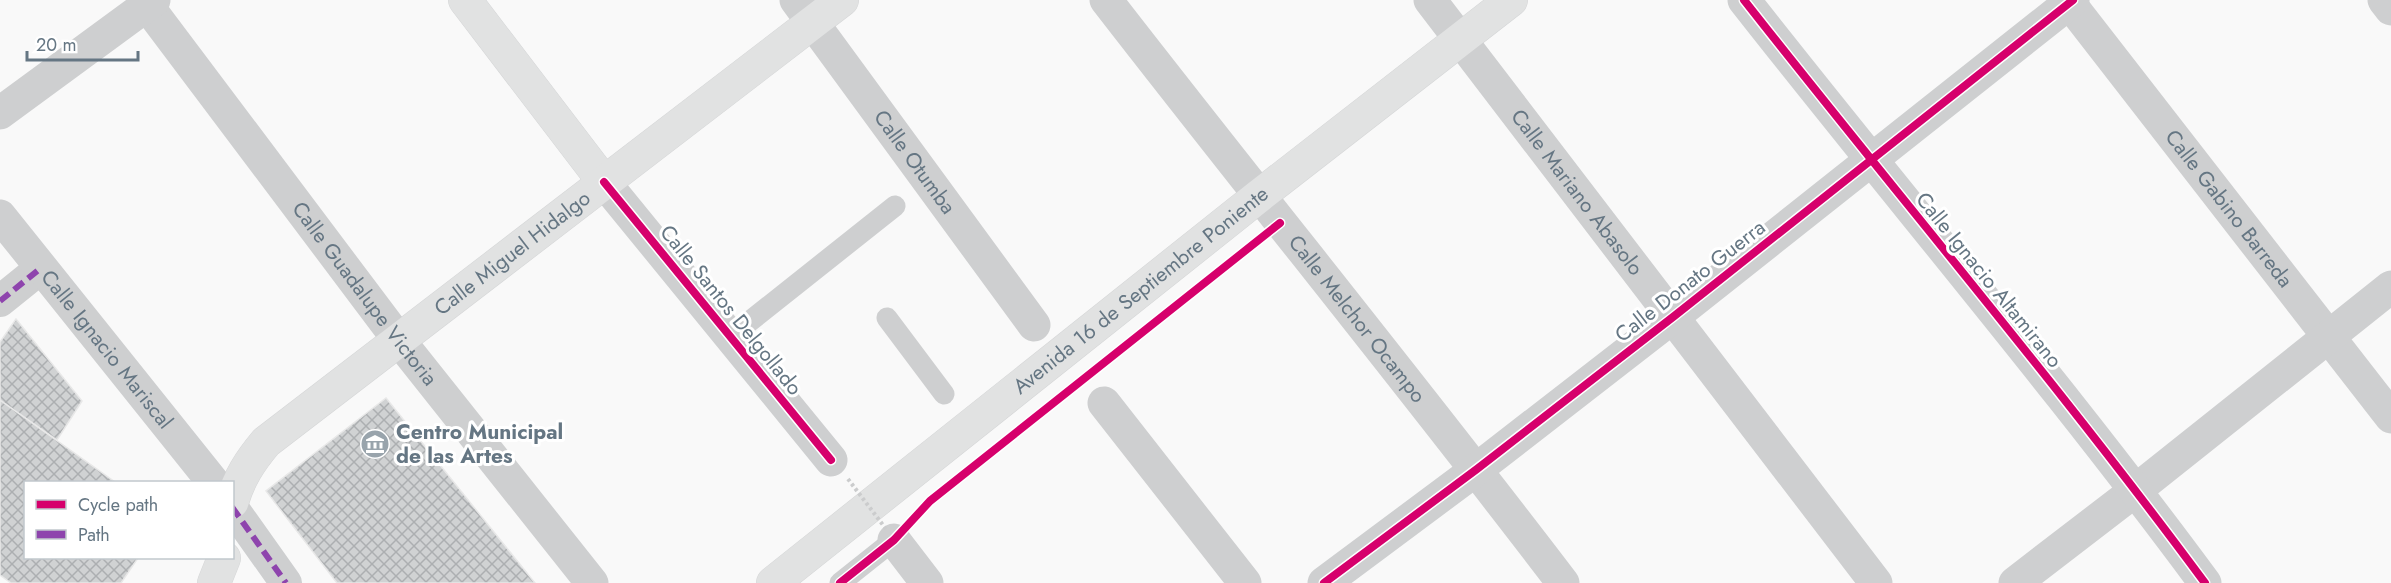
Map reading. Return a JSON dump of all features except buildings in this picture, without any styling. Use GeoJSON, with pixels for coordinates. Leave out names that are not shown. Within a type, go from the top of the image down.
{"type":"FeatureCollection","features":[{"type":"Feature","properties":{"kind":"main road","name":"Calle Santos Delgollado"},"geometry":{"type":"LineString","coordinates":[[465,0],[604,182]]}},
{"type":"Feature","properties":{"kind":"main road","name":"Calle Miguel Hidalgo"},"geometry":{"type":"LineString","coordinates":[[234,497],[238,482],[248,464],[266,442],[604,182],[805,11],[842,0]]}},
{"type":"Feature","properties":{"kind":"main road","name":"Avenida 16 de Septiembre Poniente"},"geometry":{"type":"LineString","coordinates":[[773,583],[1259,196],[1510,0]]}},
{"type":"Feature","properties":{"kind":"main road"},"geometry":{"type":"LineString","coordinates":[[214,583],[224,559]]}},
{"type":"Feature","properties":{"kind":"street","name":"Calle Melchor Ocampo"},"geometry":{"type":"LineString","coordinates":[[1106,0],[1477,470],[1563,583]]}},
{"type":"Feature","properties":{"kind":"street","name":"Calle Mariano Abasolo"},"geometry":{"type":"LineString","coordinates":[[1430,0],[1876,583]]}},
{"type":"Feature","properties":{"kind":"street","name":"Calle Ignacio Altamirano"},"geometry":{"type":"LineString","coordinates":[[1744,0],[1871,162],[2136,490],[2205,583]]}},
{"type":"Feature","properties":{"kind":"street"},"geometry":{"type":"LineString","coordinates":[[2384,0],[2391,9]]}},
{"type":"Feature","properties":{"kind":"street","name":"Calle Donato Guerra"},"geometry":{"type":"LineString","coordinates":[[1324,583],[1477,470],[1871,162],[2070,1]]}},
{"type":"Feature","properties":{"kind":"street","name":"Calle Gabino Barreda"},"geometry":{"type":"LineString","coordinates":[[2070,1],[2391,417]]}},
{"type":"Feature","properties":{"kind":"street"},"geometry":{"type":"LineString","coordinates":[[0,113],[148,2]]}},
{"type":"Feature","properties":{"kind":"street","name":"Calle Guadalupe Victoria"},"geometry":{"type":"LineString","coordinates":[[148,2],[398,339],[592,583]]}},
{"type":"Feature","properties":{"kind":"street","name":"Calle Otumba"},"geometry":{"type":"LineString","coordinates":[[805,11],[1034,325]]}},
{"type":"Feature","properties":{"kind":"street","name":"Calle Santos Delgollado"},"geometry":{"type":"LineString","coordinates":[[604,182],[839,469]]}},
{"type":"Feature","properties":{"kind":"street","name":"Calle Ignacio Mariscal"},"geometry":{"type":"LineString","coordinates":[[0,216],[211,481]]}},
{"type":"Feature","properties":{"kind":"street"},"geometry":{"type":"LineString","coordinates":[[0,301],[41,268]]}},
{"type":"Feature","properties":{"kind":"street"},"geometry":{"type":"LineString","coordinates":[[2015,583],[2391,288]]}},
{"type":"Feature","properties":{"kind":"street"},"geometry":{"type":"LineString","coordinates":[[1104,403],[1245,583]]}},
{"type":"Feature","properties":{"kind":"street"},"geometry":{"type":"LineString","coordinates":[[234,508],[286,583]]}},
{"type":"Feature","properties":{"kind":"street"},"geometry":{"type":"LineString","coordinates":[[890,534],[927,583]]}},
{"type":"Feature","properties":{"kind":"lane"},"geometry":{"type":"LineString","coordinates":[[730,337],[895,206]]}},
{"type":"Feature","properties":{"kind":"lane"},"geometry":{"type":"LineString","coordinates":[[887,318],[944,394]]}},
{"type":"Feature","properties":{"kind":"lane"},"geometry":{"type":"LineString","coordinates":[[840,583],[890,534]]}},
{"type":"Feature","properties":{"kind":"path"},"geometry":{"type":"LineString","coordinates":[[839,469],[890,534]]}},
{"type":"Feature","properties":{"kind":"marked path"},"geometry":{"type":"LineString","coordinates":[[0,301],[41,268]]}},
{"type":"Feature","properties":{"kind":"marked path"},"geometry":{"type":"LineString","coordinates":[[234,510],[286,583]]}},
{"type":"Feature","properties":{"kind":"cycle path"},"geometry":{"type":"LineString","coordinates":[[1744,0],[2035,362],[2205,583]]}},
{"type":"Feature","properties":{"kind":"cycle path"},"geometry":{"type":"LineString","coordinates":[[1324,583],[1477,469],[1673,317],[2073,0]]}},
{"type":"Feature","properties":{"kind":"cycle path"},"geometry":{"type":"LineString","coordinates":[[604,182],[831,460]]}},
{"type":"Feature","properties":{"kind":"cycle path"},"geometry":{"type":"LineString","coordinates":[[840,583],[894,540],[930,501],[1280,223]]}},
{"type":"Feature","properties":{"kind":"place","name":"Centro Municipal de las Artes"},"geometry":{"type":"Point","coordinates":[375,444]}}]}
